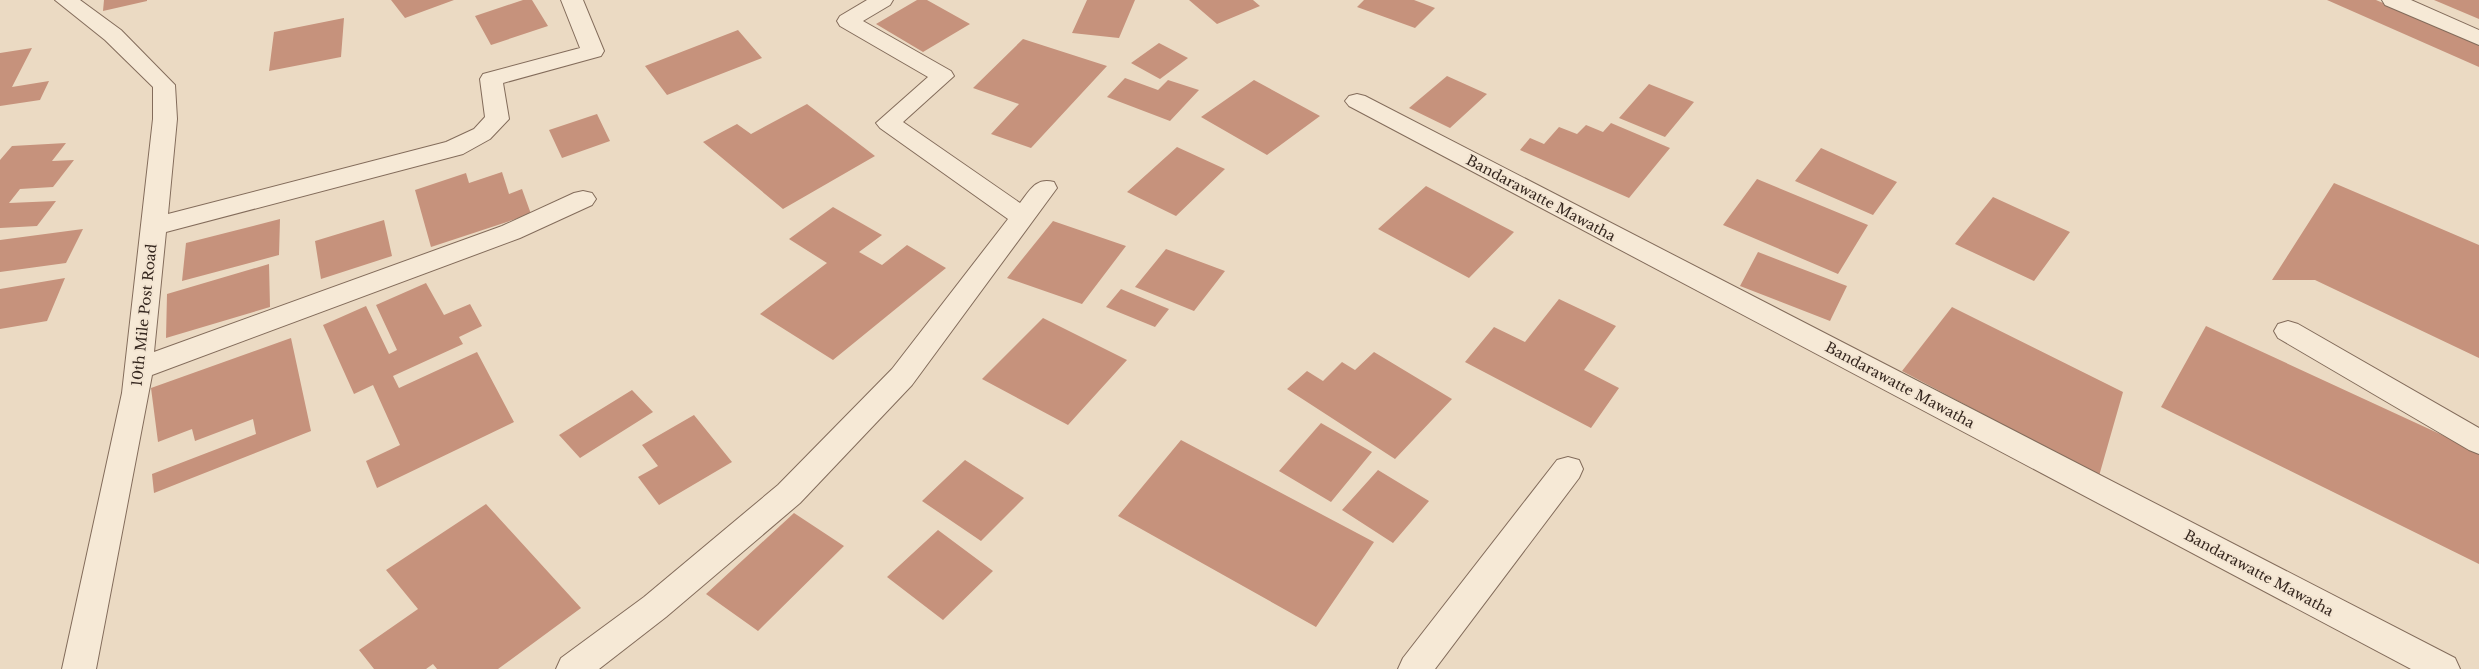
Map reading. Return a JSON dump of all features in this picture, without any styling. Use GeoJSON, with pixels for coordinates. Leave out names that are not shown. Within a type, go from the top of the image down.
{"type":"FeatureCollection","features":[{"type":"Feature","properties":{"kind":"street","name":"10th Mile Post Road"},"geometry":{"type":"LineString","coordinates":[[66,0],[113,35],[164,85],[163,153],[153,227],[136,393],[79,669]]}},
{"type":"Feature","properties":{"kind":"street"},"geometry":{"type":"LineString","coordinates":[[153,227],[454,148],[482,134],[497,118],[491,80],[593,52],[572,0]]}},
{"type":"Feature","properties":{"kind":"street"},"geometry":{"type":"LineString","coordinates":[[882,0],[848,21],[943,76],[888,123],[1023,217]]}},
{"type":"Feature","properties":{"kind":"street"},"geometry":{"type":"LineString","coordinates":[[2393,0],[2479,38]]}},
{"type":"Feature","properties":{"kind":"street","name":"Bandarawatte Mawatha"},"geometry":{"type":"LineString","coordinates":[[1357,101],[2443,669]]}},
{"type":"Feature","properties":{"kind":"street"},"geometry":{"type":"LineString","coordinates":[[573,669],[655,607],[789,494],[902,377],[1045,188]]}},
{"type":"Feature","properties":{"kind":"street"},"geometry":{"type":"LineString","coordinates":[[139,369],[511,232],[583,199]]}},
{"type":"Feature","properties":{"kind":"street"},"geometry":{"type":"LineString","coordinates":[[2288,331],[2479,442]]}},
{"type":"Feature","properties":{"kind":"street"},"geometry":{"type":"LineString","coordinates":[[1415,669],[1568,469]]}},
{"type":"Feature","properties":{"kind":"building"},"geometry":{"type":"Polygon","coordinates":[[[104,0],[147,0],[147,1],[103,11],[104,0]]]}},
{"type":"Feature","properties":{"kind":"building"},"geometry":{"type":"Polygon","coordinates":[[[391,0],[454,0],[405,18],[391,0]]]}},
{"type":"Feature","properties":{"kind":"building"},"geometry":{"type":"Polygon","coordinates":[[[523,0],[532,0],[548,26],[491,45],[475,16],[523,0]]]}},
{"type":"Feature","properties":{"kind":"building"},"geometry":{"type":"Polygon","coordinates":[[[917,0],[927,0],[970,24],[923,52],[876,24],[917,0]]]}},
{"type":"Feature","properties":{"kind":"building"},"geometry":{"type":"Polygon","coordinates":[[[1087,0],[1135,0],[1119,38],[1072,33],[1087,0]]]}},
{"type":"Feature","properties":{"kind":"building"},"geometry":{"type":"Polygon","coordinates":[[[1189,0],[1253,0],[1260,6],[1217,24],[1189,0]]]}},
{"type":"Feature","properties":{"kind":"building"},"geometry":{"type":"Polygon","coordinates":[[[1364,0],[1414,0],[1435,8],[1415,28],[1357,7],[1364,0]]]}},
{"type":"Feature","properties":{"kind":"building"},"geometry":{"type":"Polygon","coordinates":[[[2327,0],[2376,0],[2479,44],[2479,67],[2327,0]]]}},
{"type":"Feature","properties":{"kind":"building"},"geometry":{"type":"Polygon","coordinates":[[[2434,0],[2479,0],[2479,19],[2434,0]]]}},
{"type":"Feature","properties":{"kind":"building"},"geometry":{"type":"Polygon","coordinates":[[[344,18],[341,57],[269,71],[274,32],[344,18]]]}},
{"type":"Feature","properties":{"kind":"building"},"geometry":{"type":"Polygon","coordinates":[[[738,30],[762,58],[667,95],[645,66],[738,30]]]}},
{"type":"Feature","properties":{"kind":"building"},"geometry":{"type":"Polygon","coordinates":[[[1023,39],[1107,66],[1031,148],[991,134],[1019,104],[973,88],[1023,39]]]}},
{"type":"Feature","properties":{"kind":"building"},"geometry":{"type":"Polygon","coordinates":[[[1159,43],[1188,58],[1160,79],[1131,63],[1159,43]]]}},
{"type":"Feature","properties":{"kind":"building"},"geometry":{"type":"Polygon","coordinates":[[[32,48],[12,87],[49,81],[40,100],[0,106],[0,53],[32,48]]]}},
{"type":"Feature","properties":{"kind":"building"},"geometry":{"type":"Polygon","coordinates":[[[1447,76],[1487,94],[1450,128],[1409,108],[1447,76]]]}},
{"type":"Feature","properties":{"kind":"building"},"geometry":{"type":"Polygon","coordinates":[[[1125,78],[1158,90],[1168,80],[1199,90],[1170,121],[1107,97],[1125,78]]]}},
{"type":"Feature","properties":{"kind":"building"},"geometry":{"type":"Polygon","coordinates":[[[1254,80],[1320,116],[1267,155],[1201,117],[1254,80]]]}},
{"type":"Feature","properties":{"kind":"building"},"geometry":{"type":"Polygon","coordinates":[[[1649,84],[1694,102],[1665,137],[1619,118],[1649,84]]]}},
{"type":"Feature","properties":{"kind":"building"},"geometry":{"type":"Polygon","coordinates":[[[807,104],[875,156],[783,209],[703,142],[737,124],[751,134],[807,104]]]}},
{"type":"Feature","properties":{"kind":"building"},"geometry":{"type":"Polygon","coordinates":[[[597,114],[610,141],[562,158],[549,130],[597,114]]]}},
{"type":"Feature","properties":{"kind":"building"},"geometry":{"type":"Polygon","coordinates":[[[1611,123],[1670,148],[1629,198],[1520,150],[1530,138],[1544,144],[1559,127],[1577,134],[1586,125],[1603,132],[1611,123]]]}},
{"type":"Feature","properties":{"kind":"building"},"geometry":{"type":"Polygon","coordinates":[[[66,143],[52,161],[74,160],[53,187],[20,189],[9,203],[56,201],[37,226],[0,228],[0,160],[12,146],[66,143]]]}},
{"type":"Feature","properties":{"kind":"building"},"geometry":{"type":"Polygon","coordinates":[[[1177,147],[1225,169],[1176,216],[1127,192],[1177,147]]]}},
{"type":"Feature","properties":{"kind":"building"},"geometry":{"type":"Polygon","coordinates":[[[1821,148],[1897,182],[1873,215],[1795,181],[1821,148]]]}},
{"type":"Feature","properties":{"kind":"building"},"geometry":{"type":"Polygon","coordinates":[[[502,172],[509,194],[522,189],[531,214],[431,247],[415,190],[466,173],[469,183],[502,172]]]}},
{"type":"Feature","properties":{"kind":"building"},"geometry":{"type":"Polygon","coordinates":[[[1757,179],[1868,225],[1838,274],[1723,225],[1757,179]]]}},
{"type":"Feature","properties":{"kind":"building"},"geometry":{"type":"Polygon","coordinates":[[[2334,183],[2479,245],[2479,358],[2315,280],[2272,280],[2334,183]]]}},
{"type":"Feature","properties":{"kind":"building"},"geometry":{"type":"Polygon","coordinates":[[[1426,186],[1514,232],[1469,278],[1378,229],[1426,186]]]}},
{"type":"Feature","properties":{"kind":"building"},"geometry":{"type":"Polygon","coordinates":[[[1993,197],[2070,232],[2034,281],[1955,244],[1993,197]]]}},
{"type":"Feature","properties":{"kind":"building"},"geometry":{"type":"Polygon","coordinates":[[[833,207],[882,235],[859,252],[882,265],[907,245],[946,268],[833,360],[760,314],[827,263],[789,239],[833,207]]]}},
{"type":"Feature","properties":{"kind":"building"},"geometry":{"type":"Polygon","coordinates":[[[280,219],[279,255],[182,281],[186,243],[280,219]]]}},
{"type":"Feature","properties":{"kind":"building"},"geometry":{"type":"Polygon","coordinates":[[[384,220],[392,256],[321,279],[315,241],[384,220]]]}},
{"type":"Feature","properties":{"kind":"building"},"geometry":{"type":"Polygon","coordinates":[[[1053,221],[1126,246],[1082,304],[1007,278],[1053,221]]]}},
{"type":"Feature","properties":{"kind":"building"},"geometry":{"type":"Polygon","coordinates":[[[83,229],[66,263],[0,272],[0,240],[83,229]]]}},
{"type":"Feature","properties":{"kind":"building"},"geometry":{"type":"Polygon","coordinates":[[[1166,249],[1225,271],[1194,311],[1135,287],[1166,249]]]}},
{"type":"Feature","properties":{"kind":"building"},"geometry":{"type":"Polygon","coordinates":[[[1758,252],[1847,286],[1830,321],[1740,286],[1758,252]]]}},
{"type":"Feature","properties":{"kind":"building"},"geometry":{"type":"Polygon","coordinates":[[[269,264],[270,307],[166,338],[167,294],[269,264]]]}},
{"type":"Feature","properties":{"kind":"building"},"geometry":{"type":"Polygon","coordinates":[[[65,278],[47,321],[0,329],[0,289],[65,278]]]}},
{"type":"Feature","properties":{"kind":"building"},"geometry":{"type":"Polygon","coordinates":[[[426,283],[444,315],[470,304],[482,326],[459,337],[463,344],[393,376],[399,388],[477,352],[514,422],[377,488],[366,461],[400,445],[373,385],[354,394],[323,325],[366,306],[389,354],[397,350],[376,305],[426,283]]]}},
{"type":"Feature","properties":{"kind":"building"},"geometry":{"type":"Polygon","coordinates":[[[1121,289],[1169,309],[1155,327],[1106,307],[1121,289]]]}},
{"type":"Feature","properties":{"kind":"building"},"geometry":{"type":"Polygon","coordinates":[[[1559,299],[1616,326],[1584,370],[1619,388],[1591,428],[1465,362],[1494,327],[1525,342],[1559,299]]]}},
{"type":"Feature","properties":{"kind":"building"},"geometry":{"type":"Polygon","coordinates":[[[1952,307],[2123,392],[2099,476],[1902,371],[1952,307]]]}},
{"type":"Feature","properties":{"kind":"building"},"geometry":{"type":"Polygon","coordinates":[[[1043,318],[1127,360],[1068,425],[982,379],[1043,318]]]}},
{"type":"Feature","properties":{"kind":"building"},"geometry":{"type":"Polygon","coordinates":[[[2206,326],[2479,452],[2479,564],[2161,407],[2206,326]]]}},
{"type":"Feature","properties":{"kind":"building"},"geometry":{"type":"Polygon","coordinates":[[[291,338],[311,431],[154,493],[152,474],[256,434],[253,419],[195,441],[192,429],[158,442],[151,388],[291,338]]]}},
{"type":"Feature","properties":{"kind":"building"},"geometry":{"type":"Polygon","coordinates":[[[1374,352],[1452,399],[1395,459],[1287,389],[1307,371],[1323,381],[1342,362],[1355,370],[1374,352]]]}},
{"type":"Feature","properties":{"kind":"building"},"geometry":{"type":"Polygon","coordinates":[[[632,390],[653,412],[580,458],[559,435],[632,390]]]}},
{"type":"Feature","properties":{"kind":"building"},"geometry":{"type":"Polygon","coordinates":[[[694,415],[732,462],[659,505],[638,477],[658,466],[642,445],[694,415]]]}},
{"type":"Feature","properties":{"kind":"building"},"geometry":{"type":"Polygon","coordinates":[[[1321,423],[1372,452],[1331,502],[1279,471],[1321,423]]]}},
{"type":"Feature","properties":{"kind":"building"},"geometry":{"type":"Polygon","coordinates":[[[1181,440],[1374,542],[1316,627],[1118,516],[1181,440]]]}},
{"type":"Feature","properties":{"kind":"building"},"geometry":{"type":"Polygon","coordinates":[[[965,460],[1024,498],[981,541],[922,501],[965,460]]]}},
{"type":"Feature","properties":{"kind":"building"},"geometry":{"type":"Polygon","coordinates":[[[1378,470],[1429,501],[1393,543],[1342,510],[1378,470]]]}},
{"type":"Feature","properties":{"kind":"building"},"geometry":{"type":"Polygon","coordinates":[[[486,504],[581,608],[498,669],[437,669],[433,664],[426,669],[374,669],[359,650],[418,609],[386,570],[486,504]]]}},
{"type":"Feature","properties":{"kind":"building"},"geometry":{"type":"Polygon","coordinates":[[[794,513],[844,546],[758,631],[706,594],[794,513]]]}},
{"type":"Feature","properties":{"kind":"building"},"geometry":{"type":"Polygon","coordinates":[[[938,530],[993,571],[943,620],[887,577],[938,530]]]}}]}
